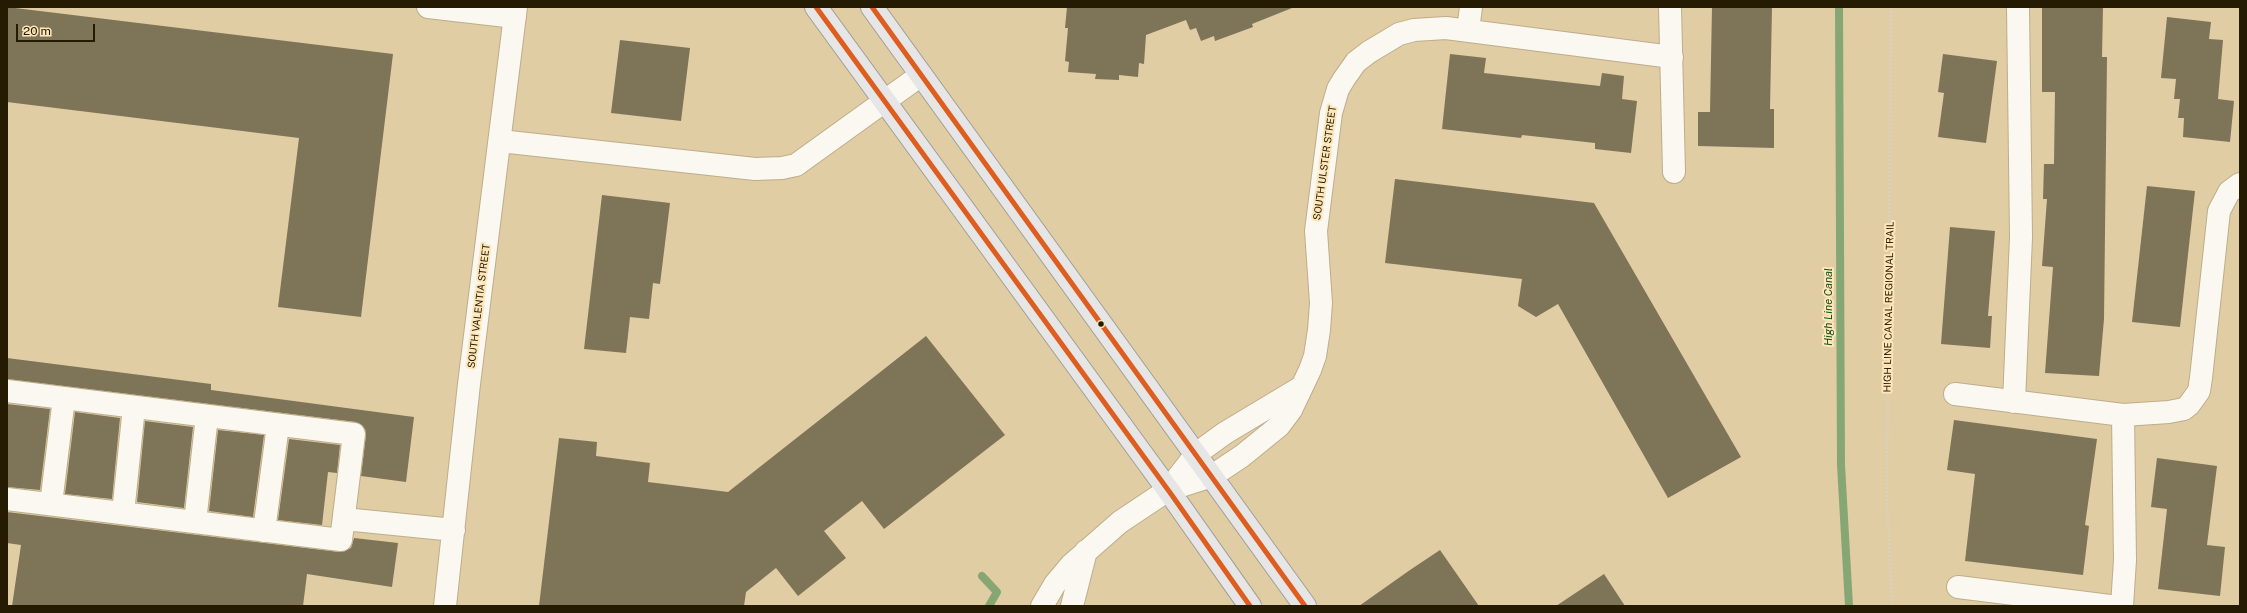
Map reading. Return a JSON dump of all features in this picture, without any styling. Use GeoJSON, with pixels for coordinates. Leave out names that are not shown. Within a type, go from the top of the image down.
{"type":"FeatureCollection","features":[{"type":"Feature","properties":{"kind":"main road"},"geometry":{"type":"LineString","coordinates":[[816,7],[1168,490],[1250,606]]}},
{"type":"Feature","properties":{"kind":"main road"},"geometry":{"type":"LineString","coordinates":[[872,7],[1305,606]]}},
{"type":"Feature","properties":{"kind":"street"},"geometry":{"type":"LineString","coordinates":[[428,7],[516,12]]}},
{"type":"Feature","properties":{"kind":"street"},"geometry":{"type":"LineString","coordinates":[[1468,30],[1471,7]]}},
{"type":"Feature","properties":{"kind":"street"},"geometry":{"type":"LineString","coordinates":[[1670,7],[1674,172]]}},
{"type":"Feature","properties":{"kind":"street"},"geometry":{"type":"LineString","coordinates":[[2014,402],[2021,238],[2018,7]]}},
{"type":"Feature","properties":{"kind":"street","name":"SOUTH VALENTIA STREET"},"geometry":{"type":"LineString","coordinates":[[444,606],[454,530],[469,384],[516,12]]}},
{"type":"Feature","properties":{"kind":"street","name":"SOUTH ULSTER STREET"},"geometry":{"type":"LineString","coordinates":[[1168,490],[1212,476],[1242,456],[1283,421],[1291,410],[1315,356],[1321,303],[1316,231],[1328,132],[1338,89],[1356,62],[1385,41],[1399,34],[1429,28],[1468,30],[1672,57]]}},
{"type":"Feature","properties":{"kind":"street"},"geometry":{"type":"LineString","coordinates":[[500,141],[775,169],[796,165],[921,76]]}},
{"type":"Feature","properties":{"kind":"street"},"geometry":{"type":"LineString","coordinates":[[1956,394],[2123,415],[2178,411],[2194,401],[2198,391],[2203,366],[2219,211],[2229,192],[2240,184]]}},
{"type":"Feature","properties":{"kind":"street"},"geometry":{"type":"LineString","coordinates":[[1042,606],[1061,576],[1087,550],[1120,522],[1168,490],[1196,454],[1225,433],[1300,388]]}},
{"type":"Feature","properties":{"kind":"street"},"geometry":{"type":"LineString","coordinates":[[7,391],[354,434],[341,540],[7,499]]}},
{"type":"Feature","properties":{"kind":"street"},"geometry":{"type":"LineString","coordinates":[[51,504],[64,398]]}},
{"type":"Feature","properties":{"kind":"street"},"geometry":{"type":"LineString","coordinates":[[122,513],[134,407]]}},
{"type":"Feature","properties":{"kind":"street"},"geometry":{"type":"LineString","coordinates":[[2122,606],[2125,560],[2123,415]]}},
{"type":"Feature","properties":{"kind":"street"},"geometry":{"type":"LineString","coordinates":[[195,522],[207,416]]}},
{"type":"Feature","properties":{"kind":"street"},"geometry":{"type":"LineString","coordinates":[[264,531],[278,425]]}},
{"type":"Feature","properties":{"kind":"street"},"geometry":{"type":"LineString","coordinates":[[344,519],[454,530]]}},
{"type":"Feature","properties":{"kind":"street"},"geometry":{"type":"LineString","coordinates":[[1072,606],[1087,550]]}},
{"type":"Feature","properties":{"kind":"street"},"geometry":{"type":"LineString","coordinates":[[1958,587],[2110,606]]}},
{"type":"Feature","properties":{"kind":"path","name":"HIGH LINE CANAL REGIONAL TRAIL"},"geometry":{"type":"LineString","coordinates":[[1891,7],[1887,500],[1892,606]]}},
{"type":"Feature","properties":{"kind":"building"},"geometry":{"type":"Polygon","coordinates":[[[7,7],[393,54],[361,317],[278,307],[299,138],[7,102],[7,7]]]}},
{"type":"Feature","properties":{"kind":"building"},"geometry":{"type":"Polygon","coordinates":[[[1067,7],[1292,8],[1252,24],[1253,27],[1215,41],[1214,36],[1201,41],[1196,28],[1190,30],[1186,20],[1146,35],[1144,64],[1139,63],[1138,77],[1119,75],[1119,80],[1095,79],[1096,74],[1068,72],[1069,62],[1065,61],[1068,28],[1065,28],[1067,7]]]}},
{"type":"Feature","properties":{"kind":"building"},"geometry":{"type":"Polygon","coordinates":[[[1712,7],[1772,7],[1770,109],[1774,109],[1774,148],[1698,146],[1698,112],[1710,112],[1712,7]]]}},
{"type":"Feature","properties":{"kind":"building"},"geometry":{"type":"Polygon","coordinates":[[[2042,7],[2103,7],[2102,57],[2107,57],[2104,319],[2099,376],[2045,373],[2053,267],[2042,266],[2047,199],[2043,199],[2044,164],[2054,164],[2055,92],[2042,92],[2042,7]]]}},
{"type":"Feature","properties":{"kind":"building"},"geometry":{"type":"Polygon","coordinates":[[[2167,17],[2211,22],[2209,39],[2223,40],[2218,99],[2234,101],[2230,142],[2183,137],[2184,118],[2178,118],[2180,99],[2174,99],[2176,79],[2161,78],[2167,17]]]}},
{"type":"Feature","properties":{"kind":"building"},"geometry":{"type":"Polygon","coordinates":[[[620,40],[690,48],[681,121],[611,113],[620,40]]]}},
{"type":"Feature","properties":{"kind":"building"},"geometry":{"type":"Polygon","coordinates":[[[1450,54],[1486,58],[1484,73],[1600,86],[1602,73],[1624,76],[1622,99],[1637,101],[1631,153],[1595,149],[1595,143],[1522,135],[1521,138],[1442,129],[1450,54]]]}},
{"type":"Feature","properties":{"kind":"building"},"geometry":{"type":"Polygon","coordinates":[[[1943,54],[1997,61],[1986,143],[1938,137],[1944,93],[1938,92],[1943,54]]]}},
{"type":"Feature","properties":{"kind":"building"},"geometry":{"type":"Polygon","coordinates":[[[1395,179],[1594,203],[1741,457],[1668,498],[1558,304],[1536,317],[1518,306],[1522,279],[1385,263],[1395,179]]]}},
{"type":"Feature","properties":{"kind":"building"},"geometry":{"type":"Polygon","coordinates":[[[2147,186],[2195,191],[2180,327],[2132,322],[2147,186]]]}},
{"type":"Feature","properties":{"kind":"building"},"geometry":{"type":"Polygon","coordinates":[[[602,195],[670,203],[660,284],[653,283],[649,319],[630,317],[626,353],[584,349],[602,195]]]}},
{"type":"Feature","properties":{"kind":"building"},"geometry":{"type":"Polygon","coordinates":[[[1950,227],[1995,231],[1988,316],[1992,316],[1990,348],[1941,344],[1950,227]]]}},
{"type":"Feature","properties":{"kind":"building"},"geometry":{"type":"Polygon","coordinates":[[[926,336],[1005,435],[884,529],[862,501],[824,531],[846,558],[798,596],[776,568],[746,592],[744,606],[539,606],[559,438],[597,442],[596,456],[650,463],[648,482],[728,492],[926,336]]]}},
{"type":"Feature","properties":{"kind":"building"},"geometry":{"type":"Polygon","coordinates":[[[7,358],[211,384],[211,390],[414,417],[406,482],[361,476],[366,435],[365,429],[356,422],[7,379],[7,358]]]}},
{"type":"Feature","properties":{"kind":"building"},"geometry":{"type":"Polygon","coordinates":[[[7,404],[50,409],[40,490],[7,487],[7,404]]]}},
{"type":"Feature","properties":{"kind":"building"},"geometry":{"type":"Polygon","coordinates":[[[75,412],[120,418],[112,499],[65,494],[75,412]]]}},
{"type":"Feature","properties":{"kind":"building"},"geometry":{"type":"Polygon","coordinates":[[[1954,420],[2097,439],[2085,525],[2089,526],[2083,575],[1965,561],[1975,474],[1947,470],[1954,420]]]}},
{"type":"Feature","properties":{"kind":"building"},"geometry":{"type":"Polygon","coordinates":[[[145,421],[193,427],[184,508],[137,502],[145,421]]]}},
{"type":"Feature","properties":{"kind":"building"},"geometry":{"type":"Polygon","coordinates":[[[218,430],[264,435],[253,517],[209,511],[218,430]]]}},
{"type":"Feature","properties":{"kind":"building"},"geometry":{"type":"Polygon","coordinates":[[[289,439],[340,445],[337,473],[328,472],[322,525],[278,520],[289,439]]]}},
{"type":"Feature","properties":{"kind":"building"},"geometry":{"type":"Polygon","coordinates":[[[2157,458],[2217,466],[2207,545],[2225,547],[2220,596],[2158,589],[2167,509],[2151,507],[2157,458]]]}},
{"type":"Feature","properties":{"kind":"building"},"geometry":{"type":"Polygon","coordinates":[[[7,512],[339,552],[351,548],[354,538],[398,543],[392,587],[307,574],[303,606],[12,606],[21,545],[7,543],[7,512]]]}},
{"type":"Feature","properties":{"kind":"building"},"geometry":{"type":"Polygon","coordinates":[[[1440,550],[1479,606],[1359,606],[1410,570],[1440,550]]]}},
{"type":"Feature","properties":{"kind":"building"},"geometry":{"type":"Polygon","coordinates":[[[1604,574],[1625,606],[1556,606],[1604,574]]]}},
{"type":"Feature","properties":{"kind":"waterway","name":"High Line Canal"},"geometry":{"type":"LineString","coordinates":[[1839,7],[1841,465],[1849,606]]}},
{"type":"Feature","properties":{"kind":"waterway"},"geometry":{"type":"LineString","coordinates":[[982,576],[997,592],[989,606]]}},
{"type":"Feature","properties":{"kind":"transit line"},"geometry":{"type":"LineString","coordinates":[[816,7],[1171,494],[1250,606]]}},
{"type":"Feature","properties":{"kind":"transit line"},"geometry":{"type":"LineString","coordinates":[[872,7],[1305,606]]}}]}
